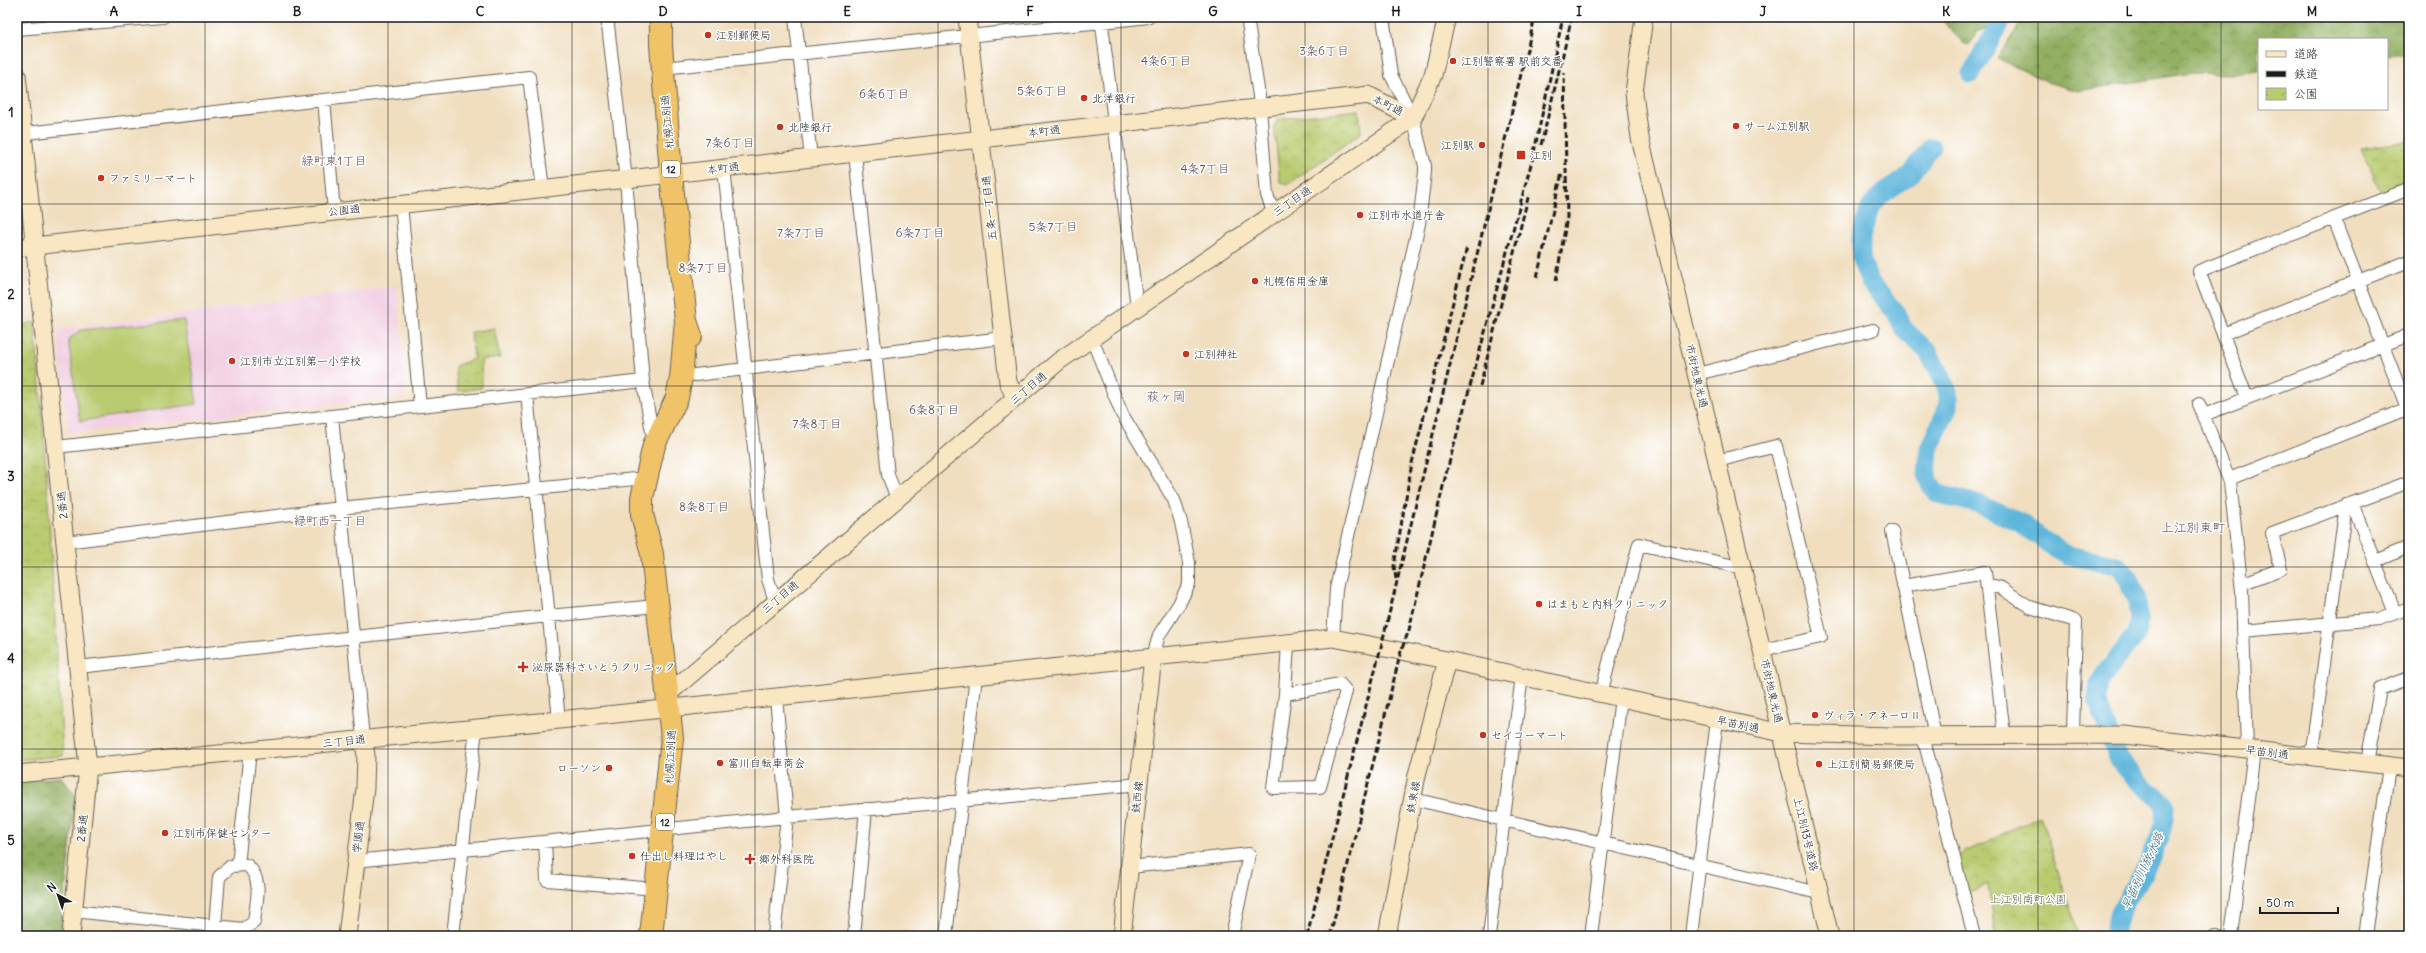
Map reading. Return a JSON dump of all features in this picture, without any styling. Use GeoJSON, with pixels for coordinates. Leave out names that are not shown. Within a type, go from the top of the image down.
{"type":"FeatureCollection","features":[{"type":"Feature","properties":{"kind":"highway","name":"札幌江別通"},"geometry":{"type":"LineString","coordinates":[[651,936],[664,830],[672,738],[670,700],[657,606],[652,554],[642,514],[645,478],[654,445],[677,398],[681,378],[686,322],[662,68],[661,17]]}},
{"type":"Feature","properties":{"kind":"highway","name":"札幌江別通"},"geometry":{"type":"LineString","coordinates":[[652,554],[658,484],[662,465],[686,413],[695,375],[694,348],[686,322]]}},
{"type":"Feature","properties":{"kind":"street"},"geometry":{"type":"LineString","coordinates":[[17,29],[163,17]]}},
{"type":"Feature","properties":{"kind":"street"},"geometry":{"type":"LineString","coordinates":[[607,17],[626,180],[643,381],[654,445]]}},
{"type":"Feature","properties":{"kind":"street"},"geometry":{"type":"LineString","coordinates":[[795,17],[811,158]]}},
{"type":"Feature","properties":{"kind":"street","name":"五条一丁目通"},"geometry":{"type":"LineString","coordinates":[[967,17],[1008,382],[1015,398]]}},
{"type":"Feature","properties":{"kind":"street"},"geometry":{"type":"LineString","coordinates":[[662,68],[969,36],[1101,20],[1149,17]]}},
{"type":"Feature","properties":{"kind":"street"},"geometry":{"type":"LineString","coordinates":[[1247,17],[1260,107],[1267,195],[1274,214]]}},
{"type":"Feature","properties":{"kind":"street"},"geometry":{"type":"LineString","coordinates":[[1333,638],[1336,590],[1421,211],[1425,166],[1413,118],[1391,75],[1383,17]]}},
{"type":"Feature","properties":{"kind":"street"},"geometry":{"type":"LineString","coordinates":[[1413,118],[1433,75],[1447,17]]}},
{"type":"Feature","properties":{"kind":"street","name":"市街地東光通"},"geometry":{"type":"LineString","coordinates":[[1644,17],[1634,93],[1636,116],[1782,733]]}},
{"type":"Feature","properties":{"kind":"street"},"geometry":{"type":"LineString","coordinates":[[1101,20],[1137,307]]}},
{"type":"Feature","properties":{"kind":"street","name":"2番通"},"geometry":{"type":"LineString","coordinates":[[17,75],[20,134],[26,173],[56,447],[88,767],[70,936]]}},
{"type":"Feature","properties":{"kind":"street"},"geometry":{"type":"LineString","coordinates":[[20,134],[530,77],[543,189]]}},
{"type":"Feature","properties":{"kind":"street","name":"本町通"},"geometry":{"type":"LineString","coordinates":[[671,174],[1368,95],[1413,118]]}},
{"type":"Feature","properties":{"kind":"street"},"geometry":{"type":"LineString","coordinates":[[324,100],[334,211]]}},
{"type":"Feature","properties":{"kind":"street","name":"三丁目通"},"geometry":{"type":"LineString","coordinates":[[17,774],[250,751],[363,738],[559,720],[670,700],[775,601],[1060,361],[1413,118]]}},
{"type":"Feature","properties":{"kind":"street"},"geometry":{"type":"LineString","coordinates":[[855,153],[888,475],[897,498]]}},
{"type":"Feature","properties":{"kind":"street"},"geometry":{"type":"LineString","coordinates":[[724,168],[768,579],[775,601]]}},
{"type":"Feature","properties":{"kind":"street","name":"公園通"},"geometry":{"type":"LineString","coordinates":[[17,248],[671,174]]}},
{"type":"Feature","properties":{"kind":"street"},"geometry":{"type":"LineString","coordinates":[[2246,398],[2199,271],[2409,189]]}},
{"type":"Feature","properties":{"kind":"street"},"geometry":{"type":"LineString","coordinates":[[401,204],[420,406]]}},
{"type":"Feature","properties":{"kind":"street"},"geometry":{"type":"LineString","coordinates":[[2229,478],[2408,410],[2334,218]]}},
{"type":"Feature","properties":{"kind":"street"},"geometry":{"type":"LineString","coordinates":[[2223,334],[2409,261]]}},
{"type":"Feature","properties":{"kind":"street"},"geometry":{"type":"LineString","coordinates":[[1697,374],[1873,330]]}},
{"type":"Feature","properties":{"kind":"street"},"geometry":{"type":"LineString","coordinates":[[2231,936],[2251,750],[2241,584],[2229,478],[2202,409],[2246,398],[2409,335]]}},
{"type":"Feature","properties":{"kind":"street"},"geometry":{"type":"LineString","coordinates":[[695,375],[1003,338]]}},
{"type":"Feature","properties":{"kind":"street"},"geometry":{"type":"LineString","coordinates":[[1092,339],[1122,414],[1174,500],[1181,522],[1189,563],[1189,584],[1179,604],[1159,635],[1153,657]]}},
{"type":"Feature","properties":{"kind":"street"},"geometry":{"type":"LineString","coordinates":[[56,447],[643,381]]}},
{"type":"Feature","properties":{"kind":"street"},"geometry":{"type":"LineString","coordinates":[[528,394],[559,720]]}},
{"type":"Feature","properties":{"kind":"street"},"geometry":{"type":"LineString","coordinates":[[332,416],[363,738]]}},
{"type":"Feature","properties":{"kind":"street"},"geometry":{"type":"LineString","coordinates":[[1718,461],[1776,446],[1821,638],[1762,650]]}},
{"type":"Feature","properties":{"kind":"street"},"geometry":{"type":"LineString","coordinates":[[65,542],[340,508],[645,478]]}},
{"type":"Feature","properties":{"kind":"street"},"geometry":{"type":"LineString","coordinates":[[2241,584],[2281,569],[2272,533],[2409,482]]}},
{"type":"Feature","properties":{"kind":"street"},"geometry":{"type":"LineString","coordinates":[[2349,504],[2375,561],[2395,613]]}},
{"type":"Feature","properties":{"kind":"street"},"geometry":{"type":"LineString","coordinates":[[2311,757],[2328,624],[2349,504]]}},
{"type":"Feature","properties":{"kind":"street"},"geometry":{"type":"LineString","coordinates":[[1892,531],[1929,736],[1974,936]]}},
{"type":"Feature","properties":{"kind":"street"},"geometry":{"type":"LineString","coordinates":[[1602,694],[1639,544],[1743,568]]}},
{"type":"Feature","properties":{"kind":"street"},"geometry":{"type":"LineString","coordinates":[[2375,561],[2409,547]]}},
{"type":"Feature","properties":{"kind":"street"},"geometry":{"type":"LineString","coordinates":[[1903,586],[1985,572],[2004,735]]}},
{"type":"Feature","properties":{"kind":"street"},"geometry":{"type":"LineString","coordinates":[[1987,584],[2001,588],[2030,607],[2076,621],[2078,734]]}},
{"type":"Feature","properties":{"kind":"street"},"geometry":{"type":"LineString","coordinates":[[78,667],[548,616],[657,606]]}},
{"type":"Feature","properties":{"kind":"street"},"geometry":{"type":"LineString","coordinates":[[2244,631],[2379,619],[2409,608]]}},
{"type":"Feature","properties":{"kind":"street","name":"早苗別通"},"geometry":{"type":"LineString","coordinates":[[670,700],[776,697],[1333,638],[1447,660],[1782,733],[1929,736],[2078,734],[2125,735],[2409,768]]}},
{"type":"Feature","properties":{"kind":"street"},"geometry":{"type":"LineString","coordinates":[[1285,694],[1340,684],[1346,691],[1320,787],[1273,788],[1285,694],[1288,643]]}},
{"type":"Feature","properties":{"kind":"street","name":"鉄西線"},"geometry":{"type":"LineString","coordinates":[[1122,936],[1153,657]]}},
{"type":"Feature","properties":{"kind":"street","name":"鉄東線"},"geometry":{"type":"LineString","coordinates":[[1387,936],[1413,799],[1447,660]]}},
{"type":"Feature","properties":{"kind":"street"},"geometry":{"type":"LineString","coordinates":[[946,936],[976,676]]}},
{"type":"Feature","properties":{"kind":"street"},"geometry":{"type":"LineString","coordinates":[[1489,936],[1522,676]]}},
{"type":"Feature","properties":{"kind":"street"},"geometry":{"type":"LineString","coordinates":[[2367,763],[2380,689],[2409,678]]}},
{"type":"Feature","properties":{"kind":"street"},"geometry":{"type":"LineString","coordinates":[[774,936],[787,817],[776,697]]}},
{"type":"Feature","properties":{"kind":"street"},"geometry":{"type":"LineString","coordinates":[[1591,936],[1621,698]]}},
{"type":"Feature","properties":{"kind":"street"},"geometry":{"type":"LineString","coordinates":[[1691,936],[1718,720]]}},
{"type":"Feature","properties":{"kind":"street"},"geometry":{"type":"LineString","coordinates":[[453,936],[476,728]]}},
{"type":"Feature","properties":{"kind":"street","name":"上江別13号道路"},"geometry":{"type":"LineString","coordinates":[[1782,733],[1830,936]]}},
{"type":"Feature","properties":{"kind":"street","name":"学園通"},"geometry":{"type":"LineString","coordinates":[[347,936],[366,761],[363,738]]}},
{"type":"Feature","properties":{"kind":"street"},"geometry":{"type":"LineString","coordinates":[[238,864],[250,751]]}},
{"type":"Feature","properties":{"kind":"street"},"geometry":{"type":"LineString","coordinates":[[2365,936],[2389,766]]}},
{"type":"Feature","properties":{"kind":"street"},"geometry":{"type":"LineString","coordinates":[[355,861],[462,852],[866,809],[1139,784]]}},
{"type":"Feature","properties":{"kind":"street"},"geometry":{"type":"LineString","coordinates":[[1413,799],[1819,893]]}},
{"type":"Feature","properties":{"kind":"street"},"geometry":{"type":"LineString","coordinates":[[854,936],[866,809]]}},
{"type":"Feature","properties":{"kind":"street"},"geometry":{"type":"LineString","coordinates":[[545,842],[547,880],[656,889]]}},
{"type":"Feature","properties":{"kind":"street"},"geometry":{"type":"LineString","coordinates":[[1130,867],[1249,854],[1232,936]]}},
{"type":"Feature","properties":{"kind":"street"},"geometry":{"type":"LineString","coordinates":[[73,911],[215,926],[244,929],[254,922],[258,878],[247,865],[238,864],[227,868],[219,877],[215,926]]}},
{"type":"Feature","properties":{"kind":"shaded area","name":"江別市立江別第一小学校"},"geometry":{"type":"Polygon","coordinates":[[[397,286],[406,393],[403,397],[72,433],[68,430],[57,330],[397,286]]]}},
{"type":"Feature","properties":{"kind":"green space"},"geometry":{"type":"Polygon","coordinates":[[[1939,17],[1994,17],[1994,27],[1978,31],[1969,46],[1962,42],[1939,17]]]}},
{"type":"Feature","properties":{"kind":"green space"},"geometry":{"type":"Polygon","coordinates":[[[2022,17],[2409,17],[2409,53],[2388,55],[2388,38],[2258,38],[2258,71],[2232,74],[2191,73],[2078,91],[2047,82],[1997,58],[2016,31],[2022,17]]]}},
{"type":"Feature","properties":{"kind":"green space"},"geometry":{"type":"Polygon","coordinates":[[[1359,110],[1361,133],[1287,185],[1280,181],[1274,126],[1278,119],[1359,110]]]}},
{"type":"Feature","properties":{"kind":"green space"},"geometry":{"type":"Polygon","coordinates":[[[2409,141],[2409,182],[2381,193],[2361,148],[2409,141]]]}},
{"type":"Feature","properties":{"kind":"green space"},"geometry":{"type":"Polygon","coordinates":[[[184,320],[197,404],[80,421],[68,340],[81,330],[184,320]]]}},
{"type":"Feature","properties":{"kind":"green space"},"geometry":{"type":"Polygon","coordinates":[[[35,322],[46,467],[63,756],[17,760],[17,326],[35,322]]]}},
{"type":"Feature","properties":{"kind":"green space"},"geometry":{"type":"Polygon","coordinates":[[[494,328],[500,358],[481,360],[482,388],[458,391],[455,366],[474,359],[471,332],[494,328]]]}},
{"type":"Feature","properties":{"kind":"green space"},"geometry":{"type":"Polygon","coordinates":[[[61,777],[76,796],[60,936],[17,936],[17,782],[61,777]]]}},
{"type":"Feature","properties":{"kind":"green space","name":"上江別南町公園"},"geometry":{"type":"Polygon","coordinates":[[[2040,816],[2079,936],[1995,936],[1989,884],[1966,893],[1957,856],[2040,816]]]}},
{"type":"Feature","properties":{"kind":"waterway","name":"早苗別川放水路"},"geometry":{"type":"LineString","coordinates":[[1971,74],[2004,17]]}},
{"type":"Feature","properties":{"kind":"waterway","name":"早苗別川放水路"},"geometry":{"type":"LineString","coordinates":[[1931,147],[1911,174],[1880,196],[1870,208],[1861,236],[1861,259],[1870,282],[1896,313],[1903,328],[1927,351],[1938,369],[1948,392],[1948,407],[1929,449],[1927,477],[1930,485],[1939,494],[1978,504],[2021,523],[2049,544],[2068,555],[2118,566],[2129,579],[2137,600],[2139,621],[2135,637],[2109,668],[2099,683],[2097,700],[2118,759],[2141,784],[2165,803],[2165,812],[2162,829],[2156,846],[2145,870],[2117,919],[2115,936]]}},
{"type":"Feature","properties":{"kind":"railway"},"geometry":{"type":"LineString","coordinates":[[1307,936],[1381,647],[1535,17]]}},
{"type":"Feature","properties":{"kind":"railway"},"geometry":{"type":"LineString","coordinates":[[1330,936],[1401,651],[1409,630],[1446,474],[1533,157],[1563,17]]}},
{"type":"Feature","properties":{"kind":"railway"},"geometry":{"type":"LineString","coordinates":[[1541,145],[1572,17]]}},
{"type":"Feature","properties":{"kind":"railway"},"geometry":{"type":"LineString","coordinates":[[1556,281],[1567,217],[1564,72]]}},
{"type":"Feature","properties":{"kind":"railway"},"geometry":{"type":"LineString","coordinates":[[1537,277],[1562,173]]}},
{"type":"Feature","properties":{"kind":"railway"},"geometry":{"type":"LineString","coordinates":[[1480,386],[1529,194]]}},
{"type":"Feature","properties":{"kind":"railway"},"geometry":{"type":"LineString","coordinates":[[1396,579],[1394,566],[1412,463],[1467,247]]}},
{"type":"Feature","properties":{"kind":"place","name":"江別郵便局"},"geometry":{"type":"Point","coordinates":[708,35]}},
{"type":"Feature","properties":{"kind":"place","name":"江別警察署 駅前交番"},"geometry":{"type":"Point","coordinates":[1453,61]}},
{"type":"Feature","properties":{"kind":"place","name":"北洋銀行"},"geometry":{"type":"Point","coordinates":[1084,98]}},
{"type":"Feature","properties":{"kind":"place","name":"サーム江別駅"},"geometry":{"type":"Point","coordinates":[1736,126]}},
{"type":"Feature","properties":{"kind":"place","name":"北陸銀行"},"geometry":{"type":"Point","coordinates":[780,127]}},
{"type":"Feature","properties":{"kind":"place","name":"江別駅"},"geometry":{"type":"Point","coordinates":[1482,145]}},
{"type":"Feature","properties":{"kind":"place","name":"江別"},"geometry":{"type":"Point","coordinates":[1521,155]}},
{"type":"Feature","properties":{"kind":"place","name":"ファミリーマート"},"geometry":{"type":"Point","coordinates":[101,178]}},
{"type":"Feature","properties":{"kind":"place","name":"江別市水道庁舎"},"geometry":{"type":"Point","coordinates":[1360,215]}},
{"type":"Feature","properties":{"kind":"place","name":"札幌信用金庫"},"geometry":{"type":"Point","coordinates":[1255,281]}},
{"type":"Feature","properties":{"kind":"place","name":"江別神社"},"geometry":{"type":"Point","coordinates":[1186,354]}},
{"type":"Feature","properties":{"kind":"place","name":"江別市立江別第一小学校"},"geometry":{"type":"Point","coordinates":[232,361]}},
{"type":"Feature","properties":{"kind":"place","name":"はまもと内科クリニック"},"geometry":{"type":"Point","coordinates":[1539,604]}},
{"type":"Feature","properties":{"kind":"place","name":"泌尿器科さいとうクリニック"},"geometry":{"type":"Point","coordinates":[523,667]}},
{"type":"Feature","properties":{"kind":"place","name":"ヴィラ・アネーロⅡ"},"geometry":{"type":"Point","coordinates":[1815,715]}},
{"type":"Feature","properties":{"kind":"place","name":"セイコーマート"},"geometry":{"type":"Point","coordinates":[1483,735]}},
{"type":"Feature","properties":{"kind":"place","name":"富川自転車商会"},"geometry":{"type":"Point","coordinates":[720,763]}},
{"type":"Feature","properties":{"kind":"place","name":"上江別簡易郵便局"},"geometry":{"type":"Point","coordinates":[1819,764]}},
{"type":"Feature","properties":{"kind":"place","name":"ローソン"},"geometry":{"type":"Point","coordinates":[609,768]}},
{"type":"Feature","properties":{"kind":"place","name":"江別市保健センター"},"geometry":{"type":"Point","coordinates":[165,833]}},
{"type":"Feature","properties":{"kind":"place","name":"仕出し料理はやし"},"geometry":{"type":"Point","coordinates":[632,856]}},
{"type":"Feature","properties":{"kind":"place","name":"郷外科医院"},"geometry":{"type":"Point","coordinates":[750,859]}},
{"type":"Feature","properties":{"kind":"district","name":"3条6丁目"},"geometry":{"type":"Point","coordinates":[1324,50]}},
{"type":"Feature","properties":{"kind":"district","name":"4条6丁目"},"geometry":{"type":"Point","coordinates":[1166,60]}},
{"type":"Feature","properties":{"kind":"district","name":"5条6丁目"},"geometry":{"type":"Point","coordinates":[1042,90]}},
{"type":"Feature","properties":{"kind":"district","name":"6条6丁目"},"geometry":{"type":"Point","coordinates":[884,93]}},
{"type":"Feature","properties":{"kind":"district","name":"7条6丁目"},"geometry":{"type":"Point","coordinates":[730,142]}},
{"type":"Feature","properties":{"kind":"district","name":"緑町東1丁目"},"geometry":{"type":"Point","coordinates":[334,160]}},
{"type":"Feature","properties":{"kind":"district","name":"4条7丁目"},"geometry":{"type":"Point","coordinates":[1205,168]}},
{"type":"Feature","properties":{"kind":"district","name":"5条7丁目"},"geometry":{"type":"Point","coordinates":[1053,226]}},
{"type":"Feature","properties":{"kind":"district","name":"7条7丁目"},"geometry":{"type":"Point","coordinates":[801,232]}},
{"type":"Feature","properties":{"kind":"district","name":"6条7丁目"},"geometry":{"type":"Point","coordinates":[920,232]}},
{"type":"Feature","properties":{"kind":"district","name":"8条7丁目"},"geometry":{"type":"Point","coordinates":[703,267]}},
{"type":"Feature","properties":{"kind":"district","name":"萩ヶ岡"},"geometry":{"type":"Point","coordinates":[1166,396]}},
{"type":"Feature","properties":{"kind":"district","name":"6条8丁目"},"geometry":{"type":"Point","coordinates":[934,409]}},
{"type":"Feature","properties":{"kind":"district","name":"7条8丁目"},"geometry":{"type":"Point","coordinates":[817,423]}},
{"type":"Feature","properties":{"kind":"district","name":"8条8丁目"},"geometry":{"type":"Point","coordinates":[704,506]}},
{"type":"Feature","properties":{"kind":"district","name":"緑町西一丁目"},"geometry":{"type":"Point","coordinates":[330,520]}},
{"type":"Feature","properties":{"kind":"district","name":"上江別東町"},"geometry":{"type":"Point","coordinates":[2193,527]}}]}
